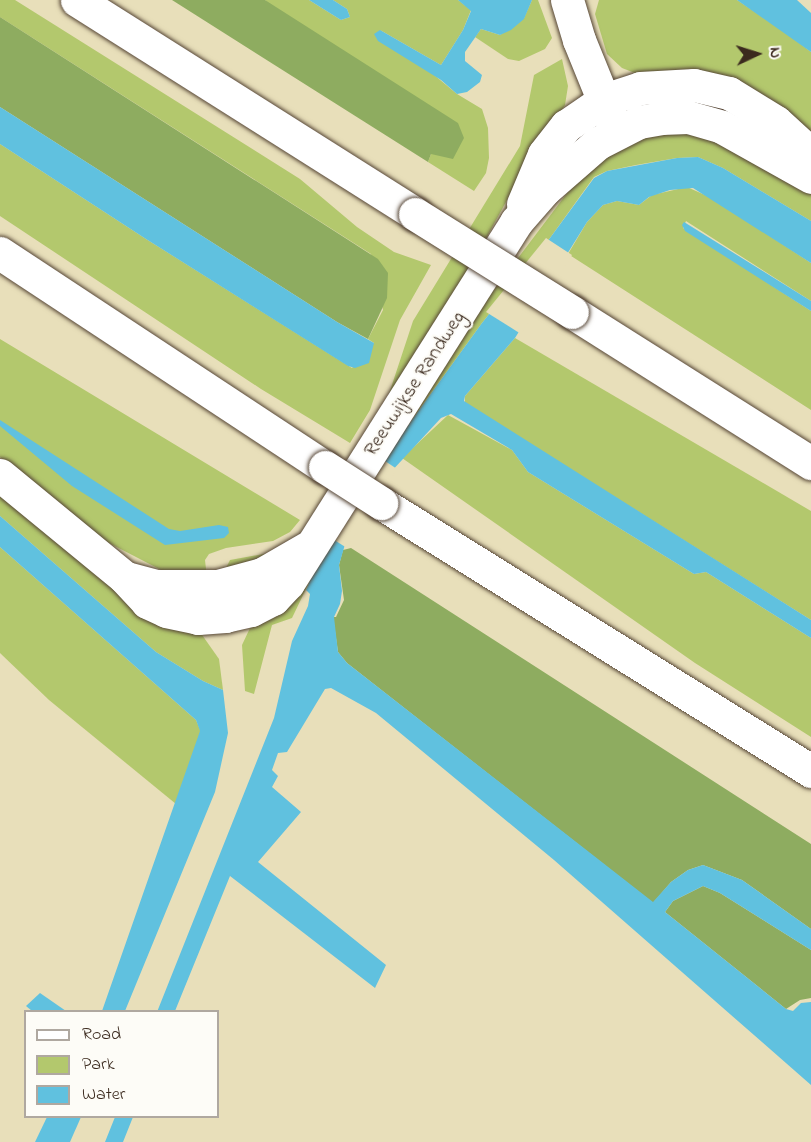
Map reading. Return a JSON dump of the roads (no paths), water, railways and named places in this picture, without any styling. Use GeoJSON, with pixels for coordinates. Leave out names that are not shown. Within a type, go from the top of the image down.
{"type":"FeatureCollection","features":[{"type":"Feature","properties":{"kind":"main road"},"geometry":{"type":"LineString","coordinates":[[77,0],[811,463]]}},
{"type":"Feature","properties":{"kind":"main road"},"geometry":{"type":"LineString","coordinates":[[567,0],[579,40],[616,131]]}},
{"type":"Feature","properties":{"kind":"main road","name":"Reeuwijkse Randweg"},"geometry":{"type":"LineString","coordinates":[[516,222],[540,162],[550,144],[572,120],[603,100],[629,90],[655,86],[694,85],[718,90],[742,99],[769,116],[811,154]]}},
{"type":"Feature","properties":{"kind":"main road","name":"Reeuwijkse Randweg"},"geometry":{"type":"LineString","coordinates":[[0,475],[124,577],[156,586],[218,586],[262,574],[311,545],[516,222],[564,170],[597,143],[616,131],[639,122],[661,118],[698,119],[730,131],[811,177]]}},
{"type":"Feature","properties":{"kind":"main road"},"geometry":{"type":"LineString","coordinates":[[0,253],[381,503],[811,771]]}},
{"type":"Feature","properties":{"kind":"water"},"geometry":{"type":"Polygon","coordinates":[[[309,0],[333,0],[347,9],[350,17],[341,20],[309,0]]]}},
{"type":"Feature","properties":{"kind":"water"},"geometry":{"type":"Polygon","coordinates":[[[458,0],[532,0],[524,19],[511,30],[500,35],[481,29],[465,52],[465,61],[482,75],[480,82],[467,92],[457,94],[441,80],[378,41],[374,34],[380,30],[441,65],[463,30],[471,11],[458,0]]]}},
{"type":"Feature","properties":{"kind":"water"},"geometry":{"type":"Polygon","coordinates":[[[737,0],[797,0],[811,13],[811,52],[737,0]]]}},
{"type":"Feature","properties":{"kind":"water"},"geometry":{"type":"Polygon","coordinates":[[[0,107],[337,322],[374,343],[369,363],[355,368],[348,366],[0,144],[0,107]]]}},
{"type":"Feature","properties":{"kind":"water"},"geometry":{"type":"Polygon","coordinates":[[[698,157],[723,168],[811,221],[811,263],[693,188],[670,190],[649,197],[639,205],[617,201],[603,205],[587,222],[515,338],[465,396],[464,401],[811,620],[811,638],[706,572],[694,574],[528,472],[512,450],[451,414],[441,418],[389,474],[346,541],[339,565],[342,591],[340,604],[334,617],[338,652],[347,663],[653,902],[671,882],[688,870],[703,865],[742,880],[811,929],[811,950],[720,893],[703,886],[673,901],[665,912],[786,1009],[793,1011],[801,1003],[811,1002],[811,1085],[554,860],[376,713],[331,688],[325,689],[287,752],[278,753],[272,770],[278,776],[272,787],[301,812],[258,862],[386,965],[375,988],[230,876],[175,1010],[158,1010],[274,718],[292,641],[308,606],[310,594],[306,590],[314,571],[388,453],[482,323],[550,238],[594,178],[607,171],[677,158],[698,157]]]}},
{"type":"Feature","properties":{"kind":"water"},"geometry":{"type":"Polygon","coordinates":[[[684,222],[811,301],[811,311],[685,231],[682,225],[684,222]]]}},
{"type":"Feature","properties":{"kind":"water"},"geometry":{"type":"Polygon","coordinates":[[[0,420],[169,529],[180,531],[219,525],[228,527],[229,533],[224,538],[165,545],[72,486],[0,426],[0,420]]]}},
{"type":"Feature","properties":{"kind":"water"},"geometry":{"type":"Polygon","coordinates":[[[0,516],[156,652],[203,681],[223,690],[228,733],[215,792],[125,1010],[102,1010],[200,731],[196,720],[0,547],[0,516]]]}},
{"type":"Feature","properties":{"kind":"water"},"geometry":{"type":"Polygon","coordinates":[[[40,993],[65,1010],[31,1010],[26,1006],[40,993]]]}},
{"type":"Feature","properties":{"kind":"water"},"geometry":{"type":"Polygon","coordinates":[[[47,1118],[81,1118],[70,1142],[35,1142],[47,1118]]]}},
{"type":"Feature","properties":{"kind":"water"},"geometry":{"type":"Polygon","coordinates":[[[115,1118],[133,1118],[123,1142],[105,1142],[115,1118]]]}}]}
